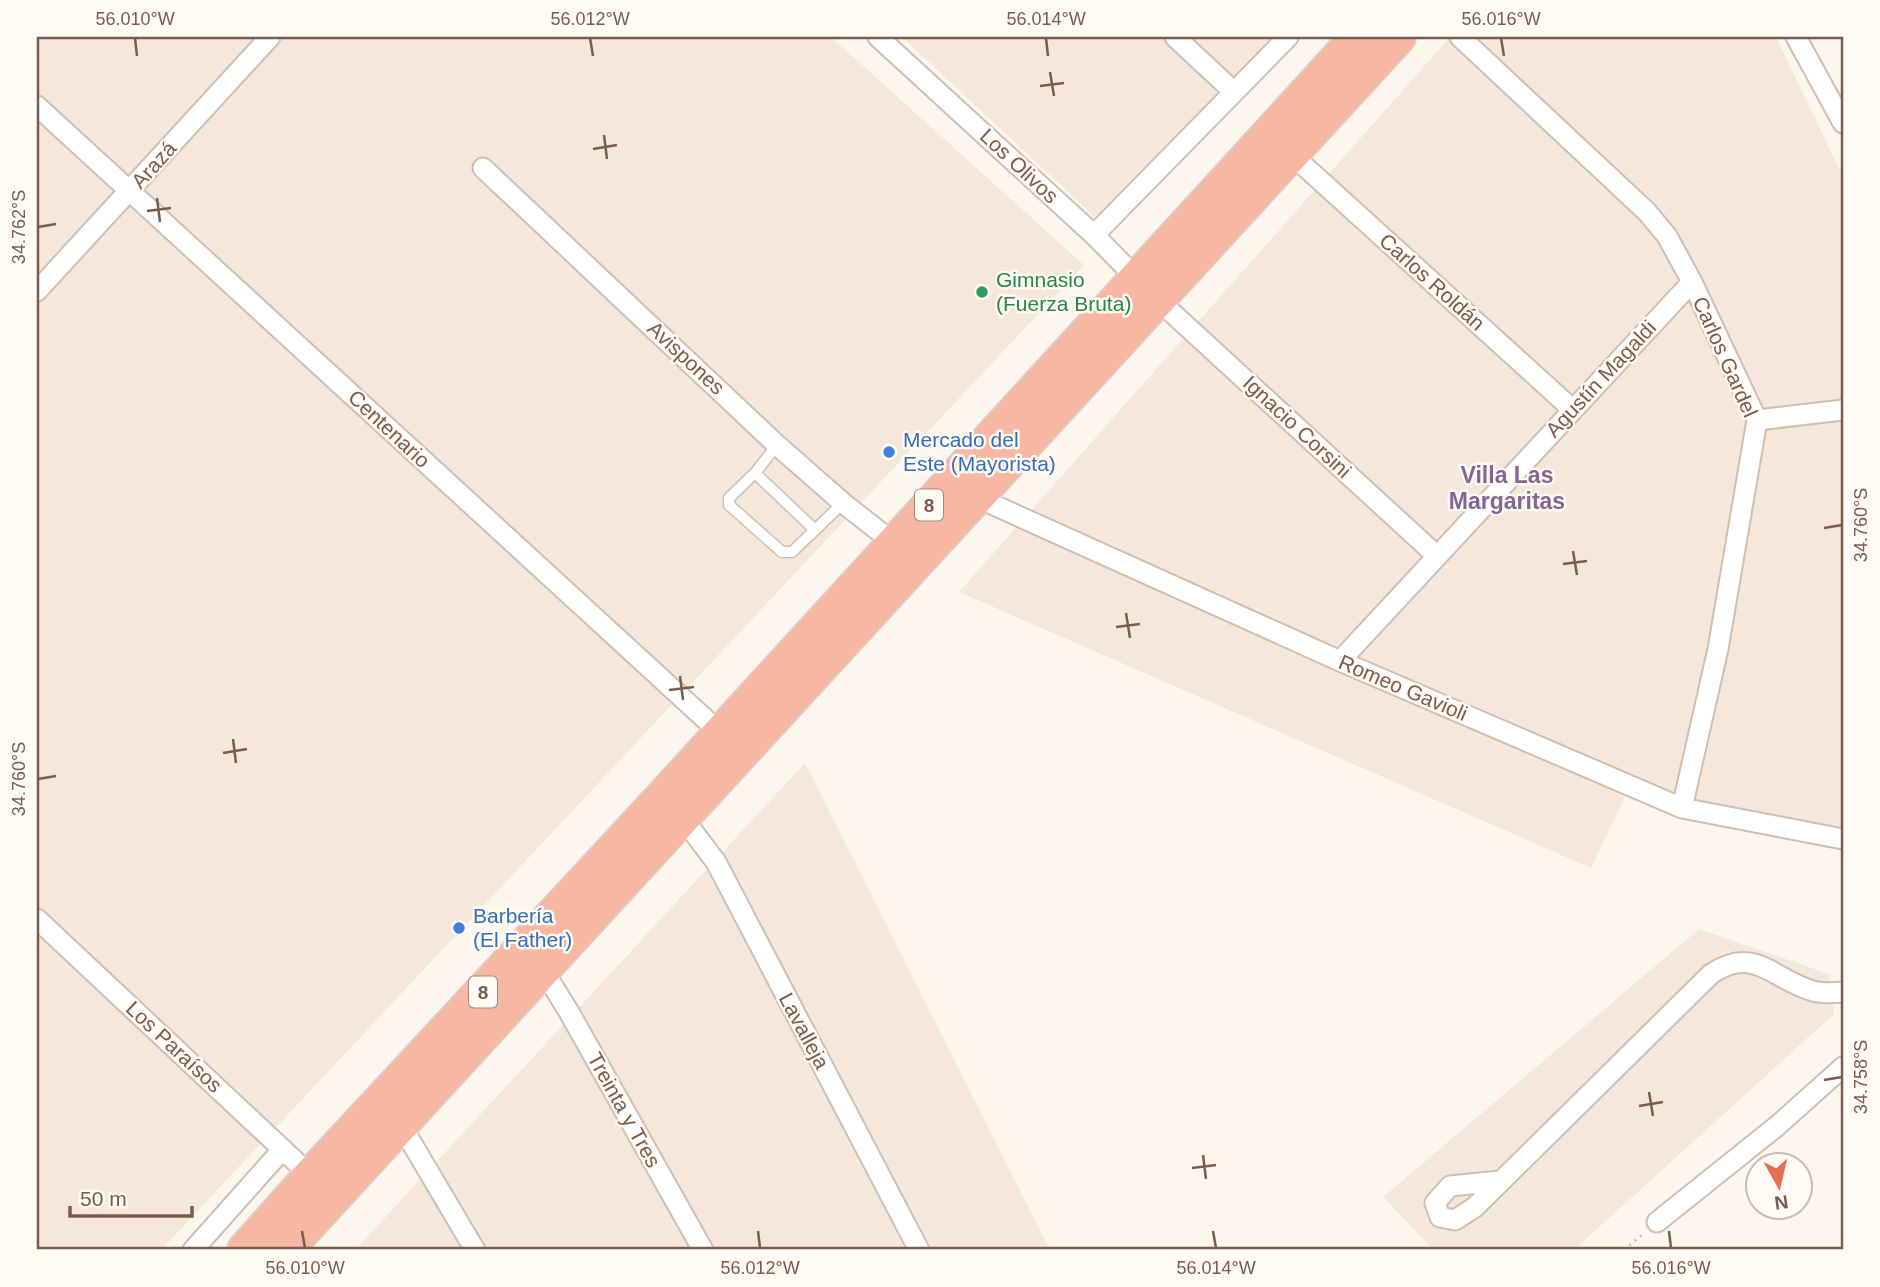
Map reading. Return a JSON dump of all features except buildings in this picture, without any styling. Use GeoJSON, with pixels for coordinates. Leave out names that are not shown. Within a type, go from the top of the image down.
{"type":"FeatureCollection","features":[{"type":"Feature","properties":{"kind":"highway","name":"8"},"geometry":{"type":"LineString","coordinates":[[285,1250],[682,817],[731,743],[894,543],[1147,288],[1291,154],[1398,37]]}},
{"type":"Feature","properties":{"kind":"highway","name":"8"},"geometry":{"type":"LineString","coordinates":[[245,1250],[391,1091],[976,496],[1347,40]]}},
{"type":"Feature","properties":{"kind":"street","name":"Arazá"},"geometry":{"type":"LineString","coordinates":[[37,291],[271,37]]}},
{"type":"Feature","properties":{"kind":"street","name":"Los Olivos"},"geometry":{"type":"LineString","coordinates":[[878,37],[1094,235],[1147,288]]}},
{"type":"Feature","properties":{"kind":"street"},"geometry":{"type":"LineString","coordinates":[[1175,37],[1234,92]]}},
{"type":"Feature","properties":{"kind":"street"},"geometry":{"type":"LineString","coordinates":[[1094,235],[1287,37]]}},
{"type":"Feature","properties":{"kind":"street","name":"Carlos Gardel"},"geometry":{"type":"LineString","coordinates":[[1460,37],[1647,212],[1667,236],[1692,282],[1756,420],[1718,649],[1682,808]]}},
{"type":"Feature","properties":{"kind":"street"},"geometry":{"type":"LineString","coordinates":[[1796,37],[1841,113]]}},
{"type":"Feature","properties":{"kind":"street","name":"Centenario"},"geometry":{"type":"LineString","coordinates":[[37,106],[731,743]]}},
{"type":"Feature","properties":{"kind":"street","name":"Carlos Roldán"},"geometry":{"type":"LineString","coordinates":[[1291,154],[1572,409]]}},
{"type":"Feature","properties":{"kind":"street","name":"Avispones"},"geometry":{"type":"LineString","coordinates":[[483,167],[777,445],[894,543]]}},
{"type":"Feature","properties":{"kind":"street","name":"Agustín Magaldi"},"geometry":{"type":"LineString","coordinates":[[1340,661],[1692,282]]}},
{"type":"Feature","properties":{"kind":"street","name":"Ignacio Corsini"},"geometry":{"type":"LineString","coordinates":[[1147,288],[1437,556]]}},
{"type":"Feature","properties":{"kind":"street"},"geometry":{"type":"LineString","coordinates":[[1756,420],[1843,410]]}},
{"type":"Feature","properties":{"kind":"street","name":"Romeo Gavioli"},"geometry":{"type":"LineString","coordinates":[[976,496],[1340,661],[1682,808],[1843,839]]}},
{"type":"Feature","properties":{"kind":"street","name":"Lavalleja"},"geometry":{"type":"LineString","coordinates":[[682,817],[716,862],[919,1250]]}},
{"type":"Feature","properties":{"kind":"street","name":"Los Paraísos"},"geometry":{"type":"LineString","coordinates":[[37,919],[311,1176]]}},
{"type":"Feature","properties":{"kind":"street"},"geometry":{"type":"LineString","coordinates":[[1500,1181],[1723,965],[1752,963],[1810,991],[1843,992]]}},
{"type":"Feature","properties":{"kind":"street","name":"Treinta y Tres"},"geometry":{"type":"LineString","coordinates":[[543,970],[703,1250]]}},
{"type":"Feature","properties":{"kind":"street"},"geometry":{"type":"LineString","coordinates":[[1657,1222],[1777,1126],[1843,1067]]}},
{"type":"Feature","properties":{"kind":"street"},"geometry":{"type":"LineString","coordinates":[[401,1125],[475,1250]]}},
{"type":"Feature","properties":{"kind":"street"},"geometry":{"type":"LineString","coordinates":[[193,1250],[283,1149]]}},
{"type":"Feature","properties":{"kind":"lane"},"geometry":{"type":"LineString","coordinates":[[777,445],[755,473],[729,498],[730,505],[782,552],[792,552],[843,503]]}},
{"type":"Feature","properties":{"kind":"lane"},"geometry":{"type":"LineString","coordinates":[[755,473],[814,529]]}},
{"type":"Feature","properties":{"kind":"path"},"geometry":{"type":"LineString","coordinates":[[1624,1250],[1657,1222]]}},
{"type":"Feature","properties":{"kind":"shaded area"},"geometry":{"type":"Polygon","coordinates":[[[37,37],[831,37],[1084,265],[161,1250],[37,1250],[37,37]]]}},
{"type":"Feature","properties":{"kind":"shaded area"},"geometry":{"type":"Polygon","coordinates":[[[902,37],[1286,37],[1099,221],[902,37]]]}},
{"type":"Feature","properties":{"kind":"shaded area"},"geometry":{"type":"Polygon","coordinates":[[[1450,37],[1776,37],[1843,177],[1843,839],[1709,810],[1634,778],[1591,868],[959,592],[1450,37]]]}},
{"type":"Feature","properties":{"kind":"shaded area"},"geometry":{"type":"Polygon","coordinates":[[[805,763],[1050,1250],[355,1250],[805,763]]]}},
{"type":"Feature","properties":{"kind":"shaded area"},"geometry":{"type":"Polygon","coordinates":[[[1699,929],[1829,974],[1834,1014],[1574,1250],[1434,1250],[1383,1197],[1699,929]]]}},
{"type":"Feature","properties":{"kind":"place","name":"Gimnasio (Fuerza Bruta)"},"geometry":{"type":"Point","coordinates":[982,292]}},
{"type":"Feature","properties":{"kind":"place","name":"Mercado del Este (Mayorista)"},"geometry":{"type":"Point","coordinates":[889,452]}},
{"type":"Feature","properties":{"kind":"place","name":"Barbería (El Father)"},"geometry":{"type":"Point","coordinates":[459,928]}},
{"type":"Feature","properties":{"kind":"district","name":"Villa Las Margaritas"},"geometry":{"type":"Point","coordinates":[1507,488]}}]}
